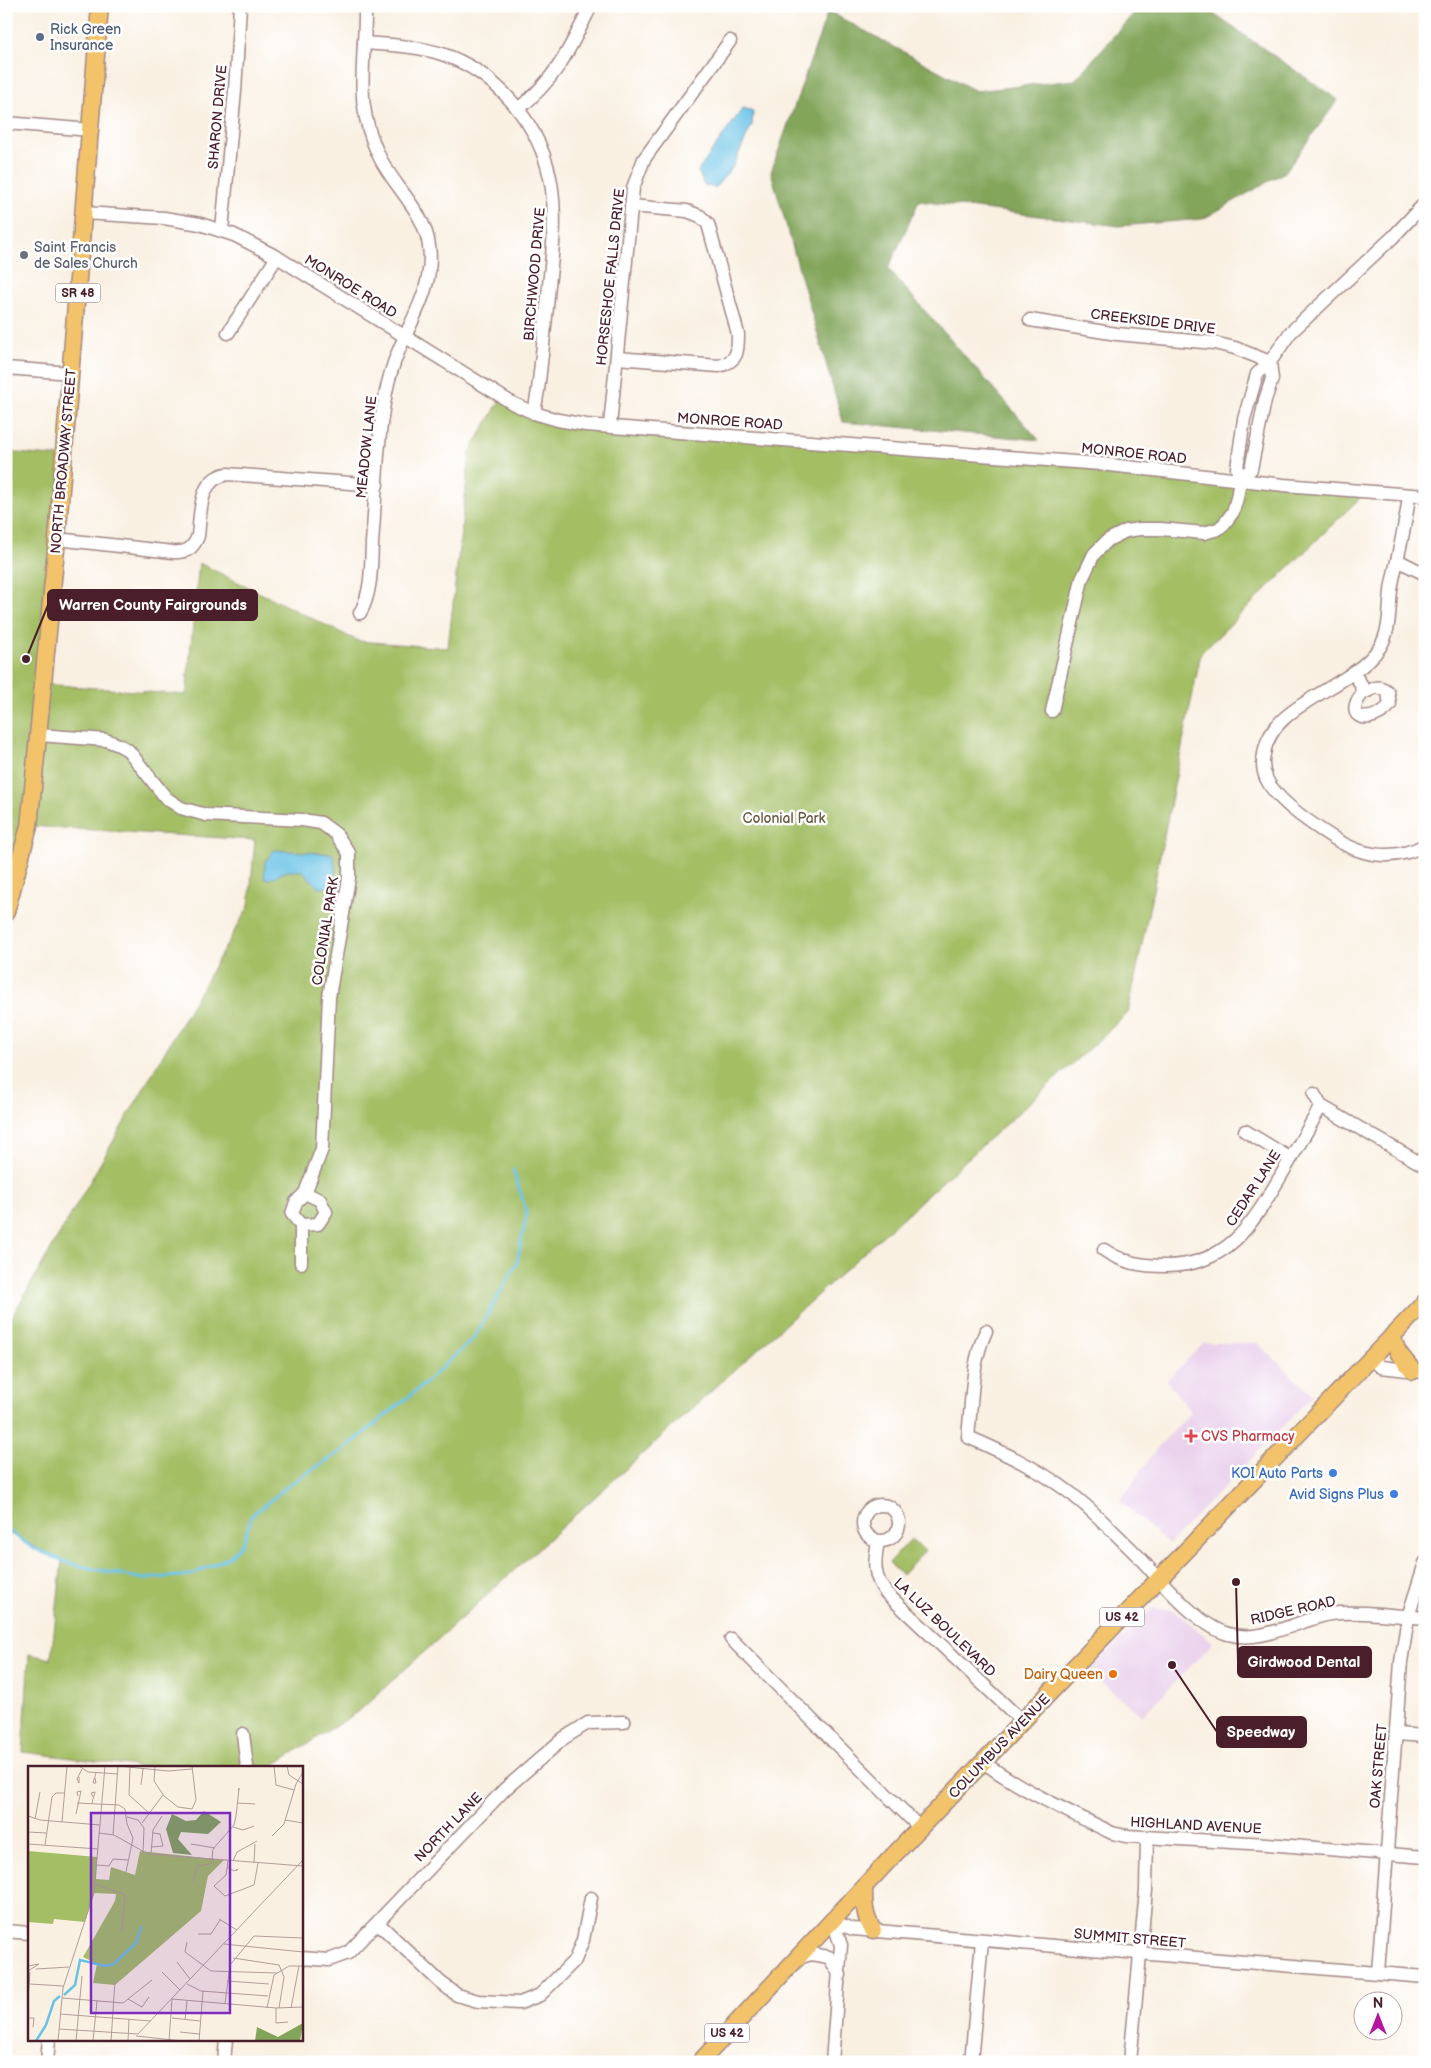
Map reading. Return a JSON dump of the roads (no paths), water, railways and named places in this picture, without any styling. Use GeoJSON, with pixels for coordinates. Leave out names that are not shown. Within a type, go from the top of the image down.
{"type":"FeatureCollection","features":[{"type":"Feature","properties":{"kind":"main road","name":"NORTH BROADWAY STREET"},"geometry":{"type":"LineString","coordinates":[[6,912],[29,826],[39,735],[71,373],[100,6]]}},
{"type":"Feature","properties":{"kind":"main road","name":"COLUMBUS AVENUE"},"geometry":{"type":"LineString","coordinates":[[700,2062],[1022,1721],[1425,1302]]}},
{"type":"Feature","properties":{"kind":"main road"},"geometry":{"type":"LineString","coordinates":[[1392,1336],[1398,1352],[1419,1371]]}},
{"type":"Feature","properties":{"kind":"main road"},"geometry":{"type":"LineString","coordinates":[[864,1887],[866,1920],[873,1930]]}},
{"type":"Feature","properties":{"kind":"street","name":"SHARON DRIVE"},"geometry":{"type":"LineString","coordinates":[[222,230],[235,91],[240,6]]}},
{"type":"Feature","properties":{"kind":"street","name":"MEADOW LANE"},"geometry":{"type":"LineString","coordinates":[[360,613],[366,601],[370,573],[384,404],[396,359],[429,278],[430,258],[429,244],[420,217],[385,166],[372,138],[364,113],[361,89],[365,6]]}},
{"type":"Feature","properties":{"kind":"street"},"geometry":{"type":"LineString","coordinates":[[518,109],[537,94],[552,78],[568,52],[591,6]]}},
{"type":"Feature","properties":{"kind":"street","name":"HORSESHOE FALLS DRIVE"},"geometry":{"type":"LineString","coordinates":[[610,426],[633,188],[644,159],[730,41]]}},
{"type":"Feature","properties":{"kind":"street","name":"BIRCHWOOD DRIVE"},"geometry":{"type":"LineString","coordinates":[[364,43],[421,49],[454,59],[490,81],[518,109],[535,135],[544,154],[551,174],[555,216],[540,380],[534,413]]}},
{"type":"Feature","properties":{"kind":"street"},"geometry":{"type":"LineString","coordinates":[[6,123],[91,130]]}},
{"type":"Feature","properties":{"kind":"street"},"geometry":{"type":"LineString","coordinates":[[1052,711],[1082,579],[1094,554],[1108,540],[1126,531],[1140,529],[1197,534],[1218,528],[1224,524],[1233,512],[1240,480],[1251,470],[1261,415],[1272,379],[1270,362],[1290,333],[1393,237],[1425,203]]}},
{"type":"Feature","properties":{"kind":"street"},"geometry":{"type":"LineString","coordinates":[[617,358],[719,366],[730,363],[736,356],[738,346],[738,334],[708,224],[700,216],[687,211],[631,206]]}},
{"type":"Feature","properties":{"kind":"street","name":"MONROE ROAD"},"geometry":{"type":"LineString","coordinates":[[84,213],[164,218],[222,230],[277,257],[488,390],[534,413],[558,420],[586,425],[1101,464],[1240,480],[1425,496]]}},
{"type":"Feature","properties":{"kind":"street"},"geometry":{"type":"LineString","coordinates":[[228,333],[277,257]]}},
{"type":"Feature","properties":{"kind":"street","name":"CREEKSIDE DRIVE"},"geometry":{"type":"LineString","coordinates":[[1030,320],[1117,334],[1214,343],[1235,348],[1270,362]]}},
{"type":"Feature","properties":{"kind":"street"},"geometry":{"type":"LineString","coordinates":[[6,368],[71,373]]}},
{"type":"Feature","properties":{"kind":"street"},"geometry":{"type":"LineString","coordinates":[[57,539],[185,552],[196,543],[205,488],[214,478],[227,474],[377,485]]}},
{"type":"Feature","properties":{"kind":"street"},"geometry":{"type":"LineString","coordinates":[[1409,495],[1406,524],[1392,585],[1386,635],[1379,648],[1354,673],[1288,715],[1273,729],[1265,747],[1263,761],[1267,780],[1289,806],[1329,835],[1353,849],[1373,855],[1386,856],[1407,853],[1425,845]]}},
{"type":"Feature","properties":{"kind":"street"},"geometry":{"type":"LineString","coordinates":[[1399,561],[1425,574]]}},
{"type":"Feature","properties":{"kind":"street"},"geometry":{"type":"LineString","coordinates":[[1354,673],[1361,684],[1362,694]]}},
{"type":"Feature","properties":{"kind":"street","name":"COLONIAL PARK"},"geometry":{"type":"LineString","coordinates":[[39,735],[106,740],[128,750],[166,798],[181,808],[206,815],[302,820],[321,823],[336,834],[349,853],[349,878],[330,997],[322,1149],[306,1193],[296,1202],[292,1214],[301,1225],[301,1263]]}},
{"type":"Feature","properties":{"kind":"street"},"geometry":{"type":"LineString","coordinates":[[1314,1094],[1321,1106],[1425,1166]]}},
{"type":"Feature","properties":{"kind":"street","name":"CEDAR LANE"},"geometry":{"type":"LineString","coordinates":[[1104,1250],[1127,1262],[1155,1266],[1176,1266],[1204,1260],[1229,1246],[1250,1226],[1321,1106]]}},
{"type":"Feature","properties":{"kind":"street"},"geometry":{"type":"LineString","coordinates":[[1245,1131],[1291,1159]]}},
{"type":"Feature","properties":{"kind":"street"},"geometry":{"type":"LineString","coordinates":[[301,1225],[318,1224],[326,1212],[320,1200],[306,1193]]}},
{"type":"Feature","properties":{"kind":"street","name":"RIDGE ROAD"},"geometry":{"type":"LineString","coordinates":[[986,1332],[979,1345],[968,1437],[999,1450],[1041,1473],[1071,1494],[1120,1538],[1158,1579],[1210,1626],[1222,1632],[1242,1637],[1256,1636],[1330,1614],[1344,1613],[1425,1618]]}},
{"type":"Feature","properties":{"kind":"street"},"geometry":{"type":"LineString","coordinates":[[1371,1358],[1380,1367],[1419,1371]]}},
{"type":"Feature","properties":{"kind":"street","name":"LA LUZ BOULEVARD"},"geometry":{"type":"LineString","coordinates":[[878,1542],[874,1567],[882,1588],[896,1604],[1022,1721]]}},
{"type":"Feature","properties":{"kind":"street","name":"OAK STREET"},"geometry":{"type":"LineString","coordinates":[[1378,1973],[1402,1662],[1408,1617],[1425,1563]]}},
{"type":"Feature","properties":{"kind":"street"},"geometry":{"type":"LineString","coordinates":[[731,1639],[920,1828]]}},
{"type":"Feature","properties":{"kind":"street","name":"NORTH LANE"},"geometry":{"type":"LineString","coordinates":[[302,1958],[329,1960],[348,1953],[505,1789],[564,1738],[588,1723],[624,1722]]}},
{"type":"Feature","properties":{"kind":"street"},"geometry":{"type":"LineString","coordinates":[[243,1734],[247,1766]]}},
{"type":"Feature","properties":{"kind":"street"},"geometry":{"type":"LineString","coordinates":[[1396,1734],[1425,1736]]}},
{"type":"Feature","properties":{"kind":"street","name":"HIGHLAND AVENUE"},"geometry":{"type":"LineString","coordinates":[[983,1762],[1036,1795],[1112,1833],[1126,1836],[1267,1844],[1425,1857]]}},
{"type":"Feature","properties":{"kind":"street"},"geometry":{"type":"LineString","coordinates":[[1130,2062],[1146,1890],[1147,1837]]}},
{"type":"Feature","properties":{"kind":"street"},"geometry":{"type":"LineString","coordinates":[[378,1923],[440,1982],[457,1995],[478,2001],[520,2003],[540,1995],[575,1960],[583,1940],[591,1898]]}},
{"type":"Feature","properties":{"kind":"street"},"geometry":{"type":"LineString","coordinates":[[832,2062],[842,1946],[833,1922]]}},
{"type":"Feature","properties":{"kind":"street","name":"SUMMIT STREET"},"geometry":{"type":"LineString","coordinates":[[833,1922],[853,1929],[982,1941],[1425,1977]]}},
{"type":"Feature","properties":{"kind":"street"},"geometry":{"type":"LineString","coordinates":[[6,1931],[28,1933]]}},
{"type":"Feature","properties":{"kind":"street"},"geometry":{"type":"LineString","coordinates":[[971,2062],[982,1941]]}},
{"type":"Feature","properties":{"kind":"street"},"geometry":{"type":"LineString","coordinates":[[798,1958],[812,1954],[828,1957],[840,1975]]}},
{"type":"Feature","properties":{"kind":"street"},"geometry":{"type":"LineString","coordinates":[[47,2062],[49,2040]]}},
{"type":"Feature","properties":{"kind":"street"},"geometry":{"type":"LineString","coordinates":[[224,2062],[226,2040]]}},
{"type":"Feature","properties":{"kind":"water"},"geometry":{"type":"Polygon","coordinates":[[[743,108],[753,111],[752,125],[733,166],[715,188],[704,185],[698,171],[743,108]]]}},
{"type":"Feature","properties":{"kind":"water"},"geometry":{"type":"Polygon","coordinates":[[[274,850],[333,854],[336,871],[331,887],[319,888],[303,871],[287,871],[270,879],[264,878],[265,862],[274,850]]]}},
{"type":"Feature","properties":{"kind":"waterway"},"geometry":{"type":"LineString","coordinates":[[6,1529],[33,1548],[71,1564],[143,1579],[191,1575],[229,1557],[243,1542],[252,1515],[293,1482],[342,1451],[423,1385],[474,1338],[517,1263],[527,1213],[513,1170]]}},
{"type":"Feature","properties":{"kind":"place","name":"Rick Green Insurance"},"geometry":{"type":"Point","coordinates":[40,37]}},
{"type":"Feature","properties":{"kind":"place","name":"Saint Francis de Sales Church"},"geometry":{"type":"Point","coordinates":[24,255]}},
{"type":"Feature","properties":{"kind":"place","name":"Warren County Fairgrounds"},"geometry":{"type":"Point","coordinates":[26,659]}},
{"type":"Feature","properties":{"kind":"place","name":"CVS Pharmacy"},"geometry":{"type":"Point","coordinates":[1191,1436]}},
{"type":"Feature","properties":{"kind":"place","name":"KOI Auto Parts"},"geometry":{"type":"Point","coordinates":[1333,1473]}},
{"type":"Feature","properties":{"kind":"place","name":"Avid Signs Plus"},"geometry":{"type":"Point","coordinates":[1394,1494]}},
{"type":"Feature","properties":{"kind":"place","name":"Girdwood Dental"},"geometry":{"type":"Point","coordinates":[1236,1582]}},
{"type":"Feature","properties":{"kind":"place","name":"Speedway"},"geometry":{"type":"Point","coordinates":[1172,1665]}},
{"type":"Feature","properties":{"kind":"place","name":"Dairy Queen"},"geometry":{"type":"Point","coordinates":[1113,1674]}},
{"type":"Feature","properties":{"kind":"park label","name":"Colonial Park"},"geometry":{"type":"Point","coordinates":[784,818]}}]}
